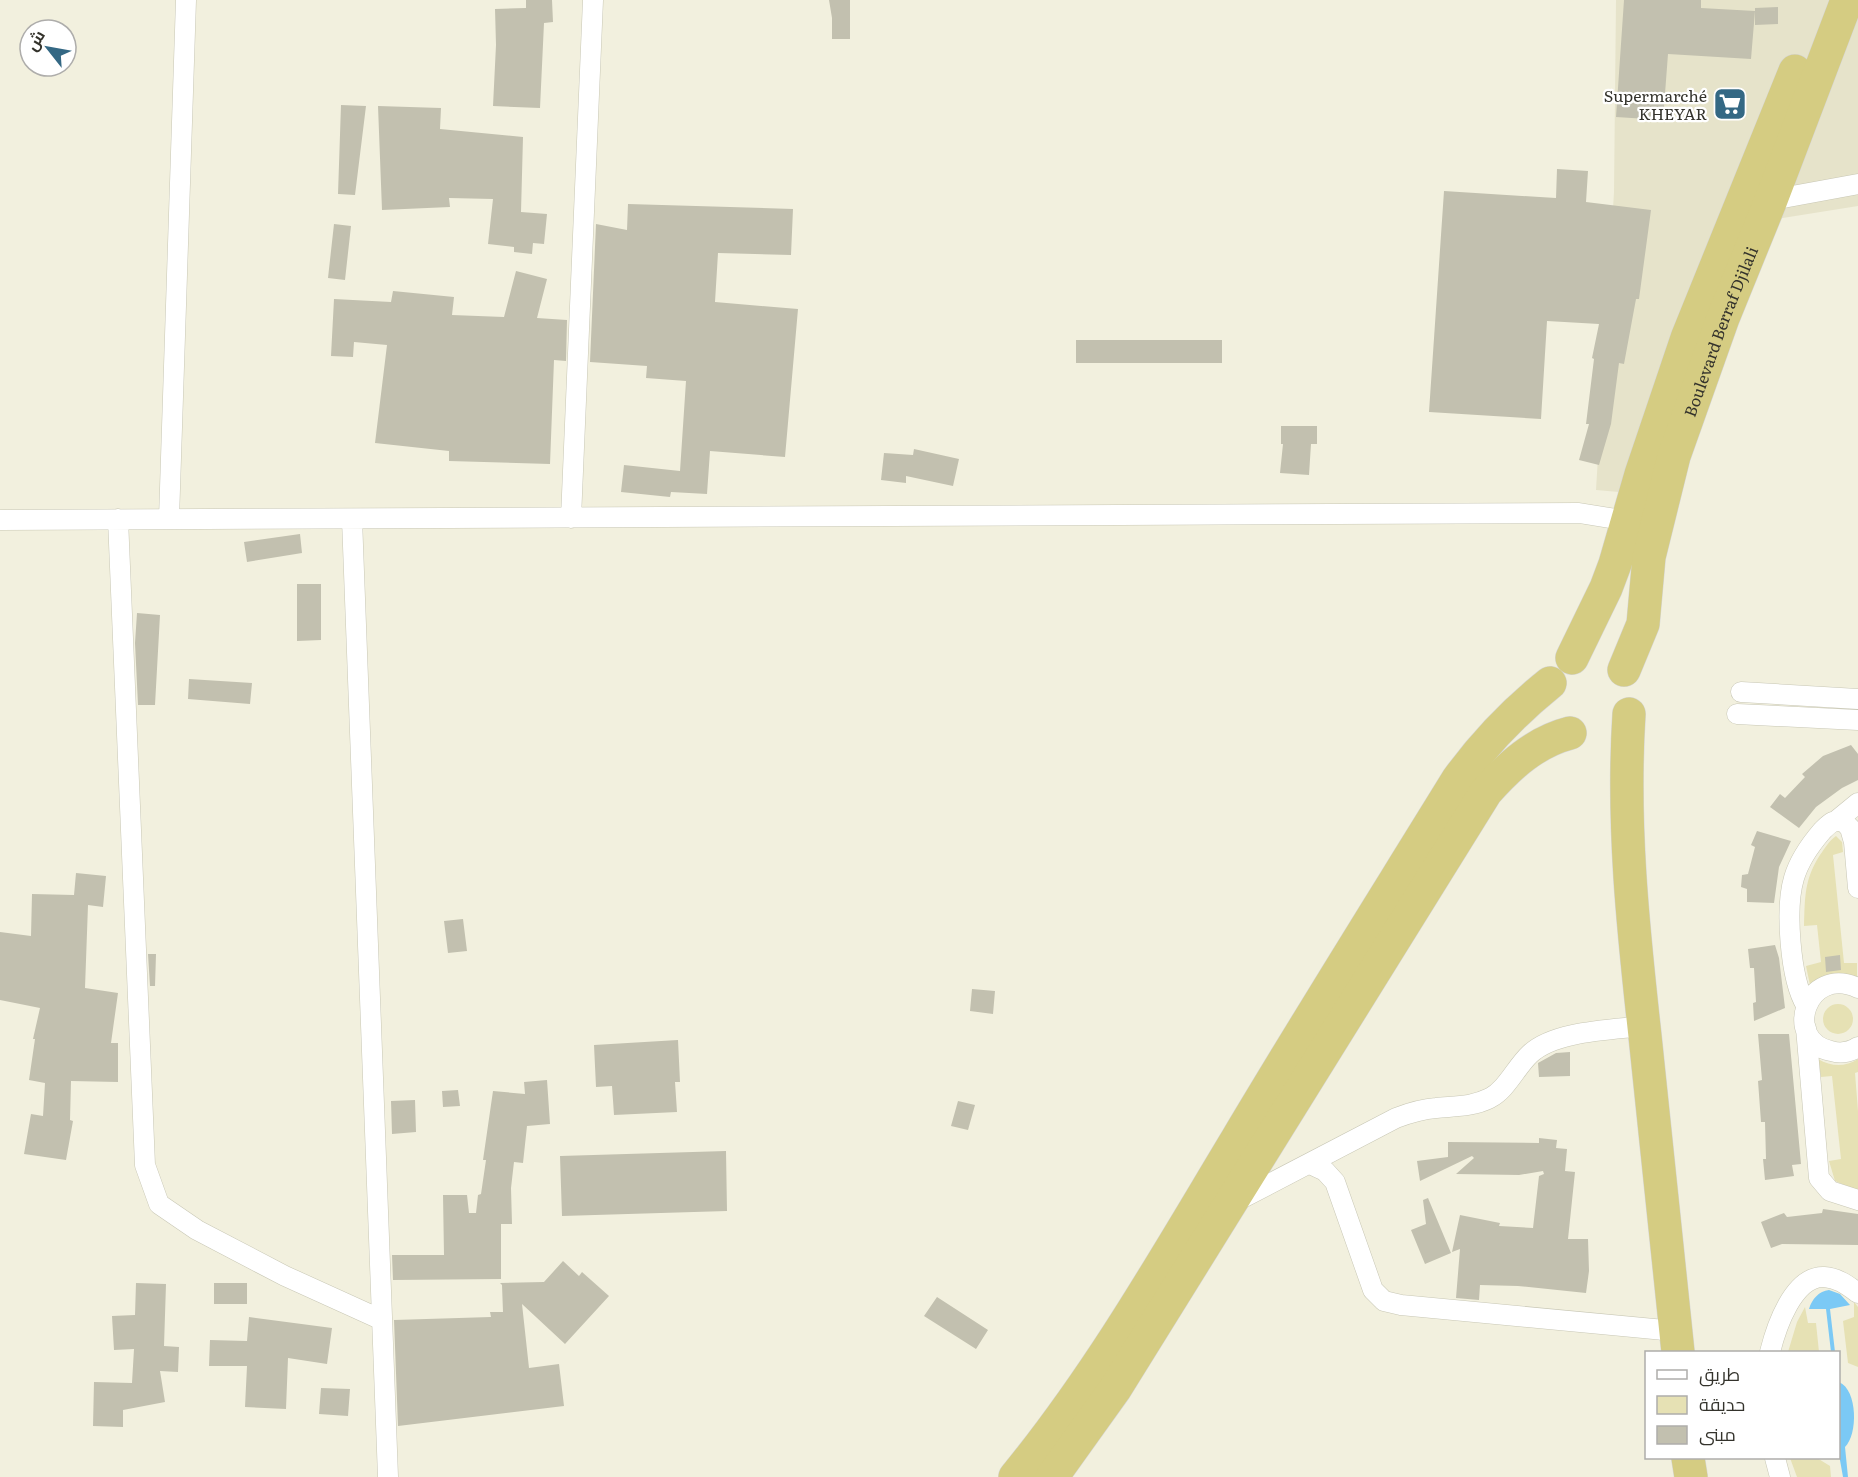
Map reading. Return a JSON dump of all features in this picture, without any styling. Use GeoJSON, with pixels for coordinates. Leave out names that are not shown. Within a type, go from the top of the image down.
{"type":"FeatureCollection","features":[{"type":"Feature","properties":{"kind":"highway","name":"Boulevard Berraf Djilali"},"geometry":{"type":"LineString","coordinates":[[1572,658],[1606,588],[1641,474],[1687,338],[1825,0]]}},
{"type":"Feature","properties":{"kind":"highway","name":"Boulevard Berraf Djilali"},"geometry":{"type":"LineString","coordinates":[[1624,670],[1643,624],[1649,557],[1674,456],[1723,318],[1771,200],[1847,0]]}},
{"type":"Feature","properties":{"kind":"highway"},"geometry":{"type":"LineString","coordinates":[[1015,1477],[1063,1417],[1130,1316],[1458,779],[1480,749],[1505,722],[1550,683],[1563,664],[1572,658],[1594,654],[1606,656],[1624,670],[1633,691],[1626,754],[1626,834],[1676,1342]]}},
{"type":"Feature","properties":{"kind":"highway"},"geometry":{"type":"LineString","coordinates":[[1550,683],[1548,695],[1554,717],[1570,733]]}},
{"type":"Feature","properties":{"kind":"highway"},"geometry":{"type":"LineString","coordinates":[[1052,1477],[1115,1389],[1486,792],[1515,761],[1556,737],[1570,733],[1592,738],[1603,736],[1614,731],[1629,714]]}},
{"type":"Feature","properties":{"kind":"highway"},"geometry":{"type":"LineString","coordinates":[[1070,1477],[1088,1450],[1115,1389]]}},
{"type":"Feature","properties":{"kind":"highway"},"geometry":{"type":"LineString","coordinates":[[1689,1459],[1690,1477]]}},
{"type":"Feature","properties":{"kind":"street"},"geometry":{"type":"LineString","coordinates":[[169,519],[186,0]]}},
{"type":"Feature","properties":{"kind":"street"},"geometry":{"type":"LineString","coordinates":[[571,518],[593,0]]}},
{"type":"Feature","properties":{"kind":"street"},"geometry":{"type":"LineString","coordinates":[[1771,200],[1858,184]]}},
{"type":"Feature","properties":{"kind":"street"},"geometry":{"type":"LineString","coordinates":[[0,520],[1579,513],[1628,521]]}},
{"type":"Feature","properties":{"kind":"street"},"geometry":{"type":"LineString","coordinates":[[118,519],[145,1165],[159,1204],[197,1230],[285,1276],[382,1320]]}},
{"type":"Feature","properties":{"kind":"street"},"geometry":{"type":"LineString","coordinates":[[352,519],[388,1477]]}},
{"type":"Feature","properties":{"kind":"street"},"geometry":{"type":"LineString","coordinates":[[1741,692],[1858,699]]}},
{"type":"Feature","properties":{"kind":"street"},"geometry":{"type":"LineString","coordinates":[[1737,714],[1858,720]]}},
{"type":"Feature","properties":{"kind":"street"},"geometry":{"type":"LineString","coordinates":[[1806,1005],[1796,981],[1790,922],[1793,879],[1800,862],[1816,838],[1831,822],[1858,803]]}},
{"type":"Feature","properties":{"kind":"street"},"geometry":{"type":"LineString","coordinates":[[1836,820],[1845,823],[1852,835],[1858,888]]}},
{"type":"Feature","properties":{"kind":"street"},"geometry":{"type":"LineString","coordinates":[[1858,988],[1839,982],[1819,989],[1806,1005],[1804,1017],[1819,1178],[1830,1191],[1858,1200]]}},
{"type":"Feature","properties":{"kind":"street"},"geometry":{"type":"LineString","coordinates":[[1228,1206],[1396,1118],[1418,1111],[1464,1106],[1492,1097],[1503,1088],[1521,1062],[1533,1051],[1557,1038],[1644,1026]]}},
{"type":"Feature","properties":{"kind":"street"},"geometry":{"type":"LineString","coordinates":[[1806,1028],[1810,1038],[1826,1050],[1846,1052],[1858,1047]]}},
{"type":"Feature","properties":{"kind":"street"},"geometry":{"type":"LineString","coordinates":[[1310,1164],[1325,1171],[1335,1182],[1373,1290],[1384,1301],[1676,1342]]}},
{"type":"Feature","properties":{"kind":"street"},"geometry":{"type":"LineString","coordinates":[[1770,1351],[1776,1327],[1790,1300],[1809,1280],[1823,1277],[1841,1281],[1858,1293]]}},
{"type":"Feature","properties":{"kind":"street"},"geometry":{"type":"LineString","coordinates":[[1775,1459],[1780,1477]]}},
{"type":"Feature","properties":{"kind":"shaded area"},"geometry":{"type":"Polygon","coordinates":[[[1616,0],[1858,0],[1858,206],[1715,229],[1619,492],[1596,490],[1614,192],[1616,0]]]}},
{"type":"Feature","properties":{"kind":"green space"},"geometry":{"type":"Polygon","coordinates":[[[1836,836],[1842,842],[1843,852],[1833,855],[1844,963],[1857,963],[1857,978],[1839,974],[1810,985],[1806,966],[1821,962],[1817,925],[1804,926],[1806,889],[1820,855],[1836,836]]]}},
{"type":"Feature","properties":{"kind":"green space"},"geometry":{"type":"Polygon","coordinates":[[[1838,1004],[1849,1008],[1853,1019],[1849,1030],[1838,1034],[1827,1030],[1823,1019],[1827,1008],[1838,1004]]]}},
{"type":"Feature","properties":{"kind":"green space"},"geometry":{"type":"Polygon","coordinates":[[[1818,1059],[1828,1064],[1838,1065],[1848,1064],[1858,1059],[1858,1072],[1855,1073],[1858,1111],[1858,1191],[1835,1181],[1829,1161],[1841,1159],[1832,1076],[1821,1077],[1818,1059]]]}},
{"type":"Feature","properties":{"kind":"green space"},"geometry":{"type":"Polygon","coordinates":[[[1854,1302],[1858,1307],[1858,1367],[1848,1363],[1843,1321],[1854,1317],[1854,1302]]]}},
{"type":"Feature","properties":{"kind":"green space"},"geometry":{"type":"Polygon","coordinates":[[[1805,1307],[1808,1323],[1816,1323],[1819,1351],[1788,1351],[1797,1322],[1805,1307]]]}},
{"type":"Feature","properties":{"kind":"green space"},"geometry":{"type":"Polygon","coordinates":[[[1790,1459],[1819,1459],[1830,1466],[1831,1477],[1797,1477],[1790,1459]]]}},
{"type":"Feature","properties":{"kind":"water"},"geometry":{"type":"Polygon","coordinates":[[[1829,1290],[1840,1294],[1850,1305],[1830,1309],[1835,1351],[1831,1351],[1826,1309],[1809,1309],[1816,1296],[1829,1290]]]}},
{"type":"Feature","properties":{"kind":"water"},"geometry":{"type":"Polygon","coordinates":[[[1840,1383],[1850,1394],[1854,1413],[1852,1433],[1845,1447],[1848,1477],[1843,1477],[1840,1459],[1840,1383]]]}},
{"type":"Feature","properties":{"kind":"building"},"geometry":{"type":"Polygon","coordinates":[[[526,0],[552,0],[553,22],[544,23],[540,108],[493,106],[495,9],[526,8],[526,0]]]}},
{"type":"Feature","properties":{"kind":"building"},"geometry":{"type":"Polygon","coordinates":[[[829,0],[850,0],[850,39],[832,39],[829,0]]]}},
{"type":"Feature","properties":{"kind":"building"},"geometry":{"type":"Polygon","coordinates":[[[1624,0],[1701,0],[1701,8],[1755,11],[1751,59],[1668,54],[1663,120],[1616,117],[1624,0]]]}},
{"type":"Feature","properties":{"kind":"building"},"geometry":{"type":"Polygon","coordinates":[[[1778,7],[1778,24],[1755,25],[1755,8],[1778,7]]]}},
{"type":"Feature","properties":{"kind":"building"},"geometry":{"type":"Polygon","coordinates":[[[341,105],[366,106],[355,195],[338,194],[341,105]]]}},
{"type":"Feature","properties":{"kind":"building"},"geometry":{"type":"Polygon","coordinates":[[[378,106],[441,108],[440,129],[523,137],[521,212],[547,214],[544,244],[533,243],[532,254],[514,252],[514,247],[488,244],[493,199],[449,198],[450,207],[382,210],[378,106]]]}},
{"type":"Feature","properties":{"kind":"building"},"geometry":{"type":"Polygon","coordinates":[[[1557,169],[1588,171],[1586,202],[1651,210],[1639,299],[1636,299],[1624,364],[1619,363],[1611,424],[1599,465],[1579,460],[1589,424],[1586,424],[1594,359],[1592,358],[1599,324],[1547,321],[1541,419],[1429,412],[1444,191],[1556,198],[1557,169]]]}},
{"type":"Feature","properties":{"kind":"building"},"geometry":{"type":"Polygon","coordinates":[[[628,204],[793,209],[791,255],[718,253],[715,302],[798,309],[785,457],[710,451],[707,494],[671,492],[670,497],[621,492],[624,465],[680,471],[686,381],[646,378],[647,366],[590,362],[596,224],[627,230],[628,204]]]}},
{"type":"Feature","properties":{"kind":"building"},"geometry":{"type":"Polygon","coordinates":[[[334,224],[351,226],[345,280],[328,278],[334,224]]]}},
{"type":"Feature","properties":{"kind":"building"},"geometry":{"type":"Polygon","coordinates":[[[516,271],[547,279],[537,318],[567,320],[566,361],[554,360],[550,464],[449,461],[449,451],[375,443],[387,345],[354,342],[353,357],[331,356],[334,299],[391,302],[393,291],[454,297],[452,315],[504,317],[516,271]]]}},
{"type":"Feature","properties":{"kind":"building"},"geometry":{"type":"Polygon","coordinates":[[[1076,340],[1222,340],[1222,363],[1076,363],[1076,340]]]}},
{"type":"Feature","properties":{"kind":"building"},"geometry":{"type":"Polygon","coordinates":[[[1281,426],[1317,426],[1317,444],[1311,444],[1309,475],[1280,473],[1283,444],[1281,444],[1281,426]]]}},
{"type":"Feature","properties":{"kind":"building"},"geometry":{"type":"Polygon","coordinates":[[[914,449],[959,459],[953,486],[906,476],[906,483],[881,480],[884,453],[913,455],[914,449]]]}},
{"type":"Feature","properties":{"kind":"building"},"geometry":{"type":"Polygon","coordinates":[[[300,534],[302,553],[247,562],[244,542],[300,534]]]}},
{"type":"Feature","properties":{"kind":"building"},"geometry":{"type":"Polygon","coordinates":[[[297,584],[321,584],[321,640],[297,641],[297,584]]]}},
{"type":"Feature","properties":{"kind":"building"},"geometry":{"type":"Polygon","coordinates":[[[137,613],[160,615],[155,705],[138,705],[135,643],[137,613]]]}},
{"type":"Feature","properties":{"kind":"building"},"geometry":{"type":"Polygon","coordinates":[[[189,679],[252,683],[250,704],[188,699],[189,679]]]}},
{"type":"Feature","properties":{"kind":"building"},"geometry":{"type":"Polygon","coordinates":[[[1851,745],[1858,754],[1858,780],[1842,788],[1816,807],[1799,828],[1770,807],[1780,794],[1785,798],[1805,777],[1802,774],[1823,756],[1851,745]]]}},
{"type":"Feature","properties":{"kind":"building"},"geometry":{"type":"Polygon","coordinates":[[[1757,831],[1791,841],[1779,867],[1774,903],[1747,902],[1747,889],[1741,887],[1742,875],[1748,874],[1755,847],[1751,845],[1757,831]]]}},
{"type":"Feature","properties":{"kind":"building"},"geometry":{"type":"Polygon","coordinates":[[[76,873],[106,876],[103,907],[88,905],[85,988],[118,993],[111,1043],[118,1043],[118,1082],[71,1081],[70,1120],[73,1121],[66,1160],[24,1154],[31,1114],[43,1116],[45,1083],[29,1080],[35,1039],[33,1039],[40,1008],[0,1000],[0,932],[31,936],[32,894],[74,895],[76,873]]]}},
{"type":"Feature","properties":{"kind":"building"},"geometry":{"type":"Polygon","coordinates":[[[463,919],[467,951],[448,953],[444,921],[463,919]]]}},
{"type":"Feature","properties":{"kind":"building"},"geometry":{"type":"Polygon","coordinates":[[[1775,945],[1779,958],[1785,1008],[1754,1021],[1753,1003],[1756,1002],[1754,968],[1750,968],[1748,949],[1775,945]]]}},
{"type":"Feature","properties":{"kind":"building"},"geometry":{"type":"Polygon","coordinates":[[[148,954],[156,954],[155,986],[150,986],[148,954]]]}},
{"type":"Feature","properties":{"kind":"building"},"geometry":{"type":"Polygon","coordinates":[[[1840,955],[1841,970],[1826,972],[1825,957],[1840,955]]]}},
{"type":"Feature","properties":{"kind":"building"},"geometry":{"type":"Polygon","coordinates":[[[972,989],[995,991],[993,1014],[970,1011],[972,989]]]}},
{"type":"Feature","properties":{"kind":"building"},"geometry":{"type":"Polygon","coordinates":[[[1758,1034],[1789,1034],[1801,1164],[1792,1165],[1794,1176],[1765,1180],[1763,1159],[1766,1159],[1765,1122],[1761,1122],[1758,1081],[1762,1080],[1758,1034]]]}},
{"type":"Feature","properties":{"kind":"building"},"geometry":{"type":"Polygon","coordinates":[[[678,1040],[680,1082],[675,1082],[677,1112],[614,1115],[612,1086],[596,1087],[594,1045],[678,1040]]]}},
{"type":"Feature","properties":{"kind":"building"},"geometry":{"type":"Polygon","coordinates":[[[1570,1052],[1570,1076],[1539,1077],[1538,1063],[1556,1053],[1570,1052]]]}},
{"type":"Feature","properties":{"kind":"building"},"geometry":{"type":"Polygon","coordinates":[[[547,1080],[550,1124],[527,1126],[523,1163],[514,1162],[511,1188],[512,1224],[501,1224],[501,1279],[393,1280],[392,1255],[444,1255],[443,1195],[467,1195],[469,1213],[476,1213],[486,1160],[483,1160],[493,1091],[525,1094],[524,1082],[547,1080]]]}},
{"type":"Feature","properties":{"kind":"building"},"geometry":{"type":"Polygon","coordinates":[[[458,1090],[460,1106],[443,1107],[442,1091],[458,1090]]]}},
{"type":"Feature","properties":{"kind":"building"},"geometry":{"type":"Polygon","coordinates":[[[415,1100],[416,1132],[392,1134],[391,1101],[415,1100]]]}},
{"type":"Feature","properties":{"kind":"building"},"geometry":{"type":"Polygon","coordinates":[[[958,1101],[975,1105],[968,1130],[951,1126],[958,1101]]]}},
{"type":"Feature","properties":{"kind":"building"},"geometry":{"type":"Polygon","coordinates":[[[1539,1138],[1557,1140],[1556,1148],[1567,1149],[1565,1171],[1575,1172],[1568,1239],[1588,1239],[1589,1271],[1586,1293],[1518,1286],[1480,1285],[1479,1300],[1456,1298],[1460,1249],[1452,1252],[1460,1215],[1500,1223],[1499,1226],[1533,1228],[1539,1176],[1544,1174],[1543,1171],[1519,1175],[1456,1174],[1474,1158],[1472,1156],[1420,1181],[1417,1161],[1448,1157],[1448,1142],[1539,1143],[1539,1138]]]}},
{"type":"Feature","properties":{"kind":"building"},"geometry":{"type":"Polygon","coordinates":[[[726,1151],[727,1211],[562,1216],[560,1156],[726,1151]]]}},
{"type":"Feature","properties":{"kind":"building"},"geometry":{"type":"Polygon","coordinates":[[[1428,1198],[1451,1253],[1425,1264],[1411,1230],[1426,1224],[1423,1200],[1428,1198]]]}},
{"type":"Feature","properties":{"kind":"building"},"geometry":{"type":"Polygon","coordinates":[[[1823,1209],[1858,1214],[1858,1245],[1782,1244],[1771,1248],[1761,1222],[1784,1213],[1787,1217],[1822,1213],[1823,1209]]]}},
{"type":"Feature","properties":{"kind":"building"},"geometry":{"type":"Polygon","coordinates":[[[563,1261],[579,1276],[582,1272],[609,1296],[565,1344],[522,1304],[529,1368],[559,1364],[564,1406],[398,1426],[394,1320],[491,1317],[490,1312],[503,1312],[500,1283],[544,1282],[563,1261]]]}},
{"type":"Feature","properties":{"kind":"building"},"geometry":{"type":"Polygon","coordinates":[[[136,1283],[166,1284],[164,1346],[179,1347],[178,1372],[160,1371],[165,1402],[123,1410],[123,1427],[93,1426],[94,1382],[132,1383],[134,1349],[114,1350],[112,1316],[135,1315],[136,1283]]]}},
{"type":"Feature","properties":{"kind":"building"},"geometry":{"type":"Polygon","coordinates":[[[214,1283],[247,1283],[247,1304],[214,1304],[214,1283]]]}},
{"type":"Feature","properties":{"kind":"building"},"geometry":{"type":"Polygon","coordinates":[[[937,1297],[988,1330],[976,1349],[924,1316],[937,1297]]]}},
{"type":"Feature","properties":{"kind":"building"},"geometry":{"type":"Polygon","coordinates":[[[249,1317],[332,1328],[327,1364],[288,1358],[286,1409],[245,1407],[247,1366],[209,1366],[210,1340],[247,1341],[249,1317]]]}},
{"type":"Feature","properties":{"kind":"building"},"geometry":{"type":"Polygon","coordinates":[[[321,1388],[350,1389],[348,1416],[319,1414],[321,1388]]]}},
{"type":"Feature","properties":{"kind":"place","name":"Supermarché KHEYAR"},"geometry":{"type":"Point","coordinates":[1730,104]}}]}
